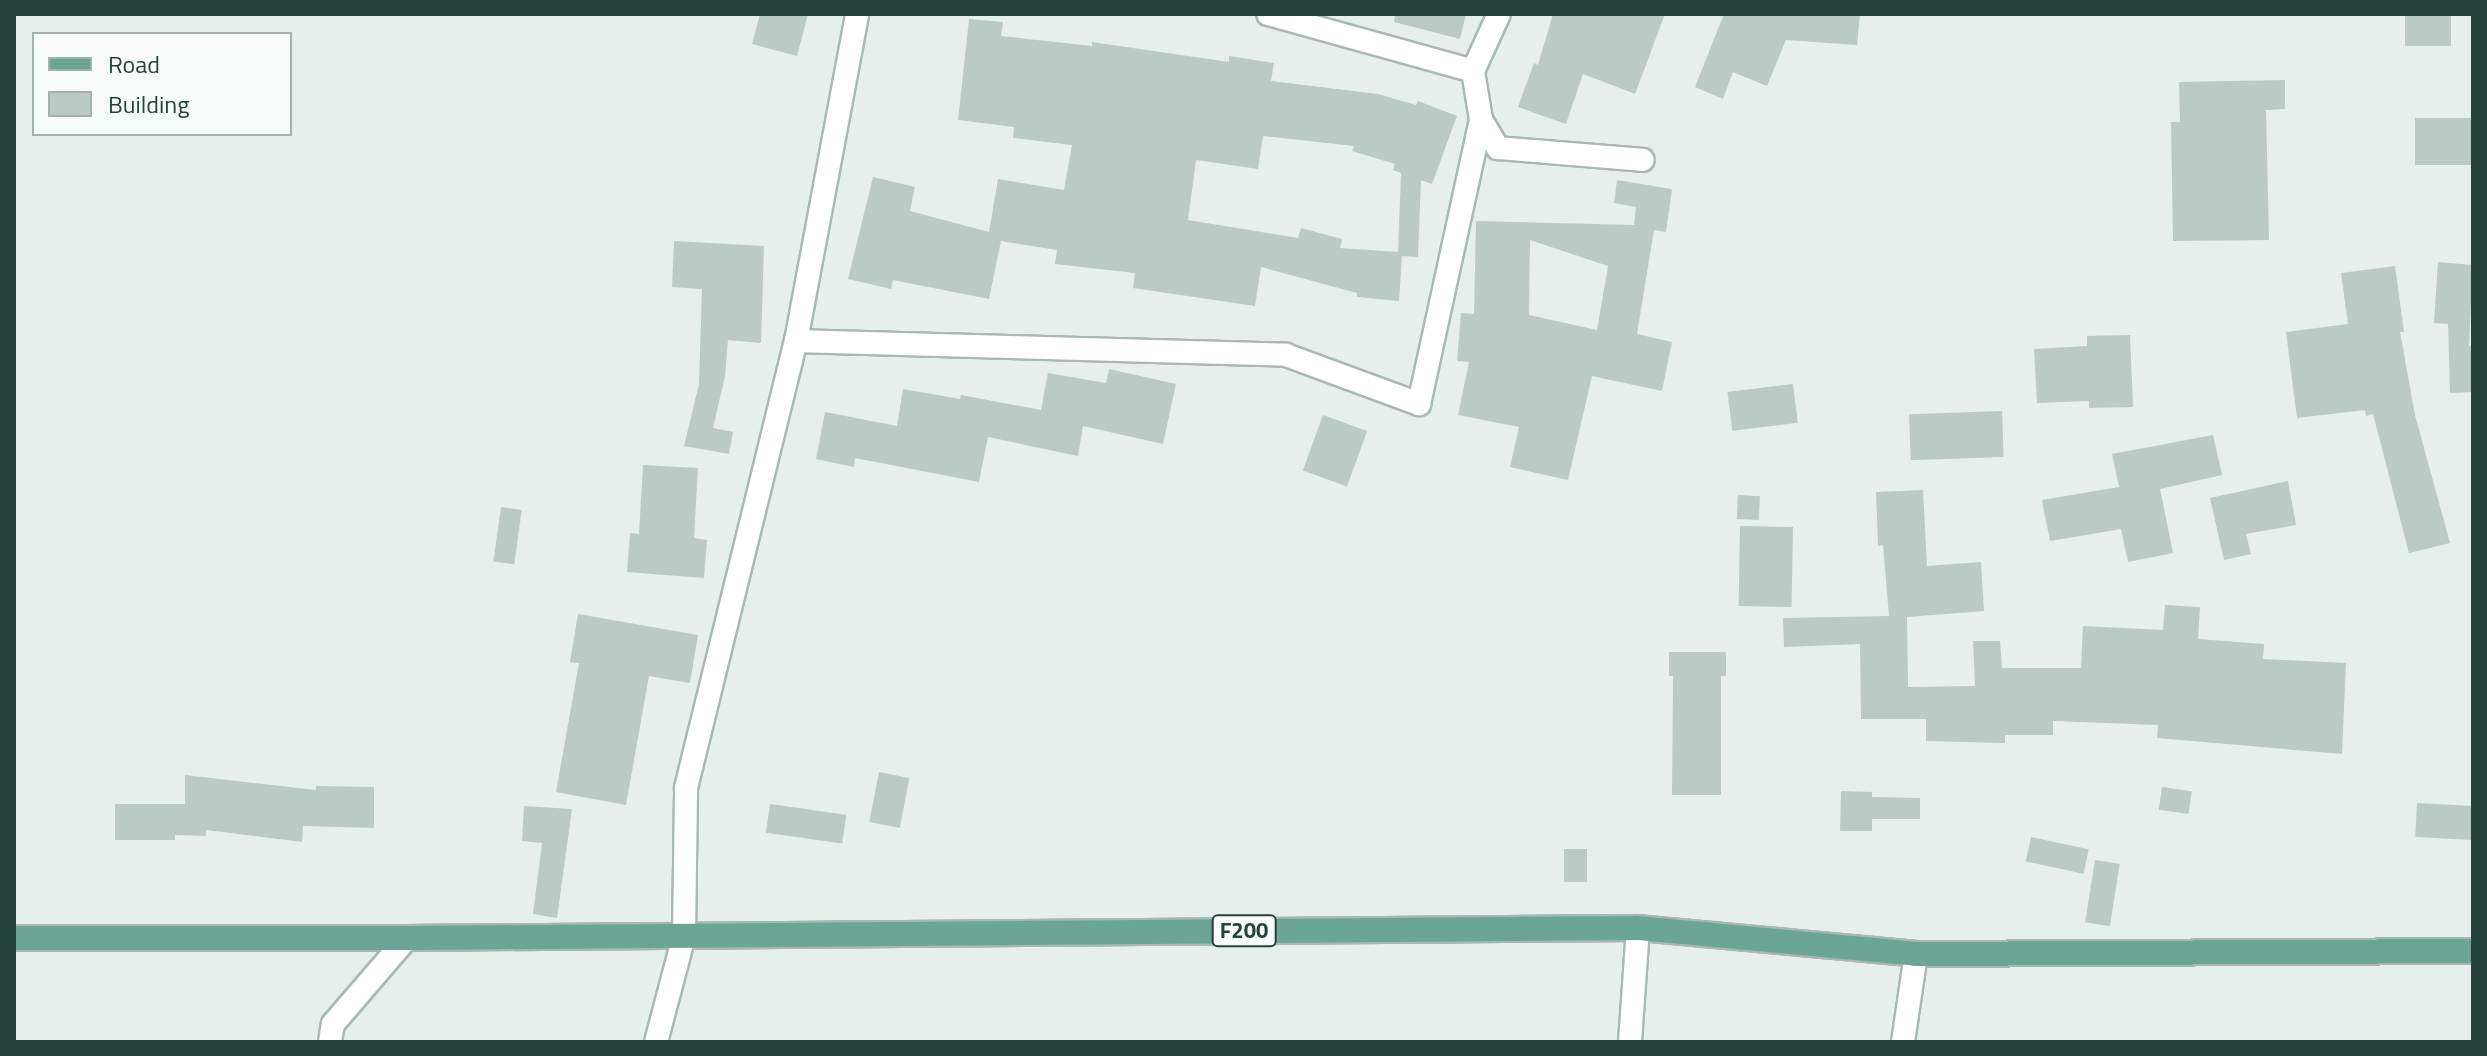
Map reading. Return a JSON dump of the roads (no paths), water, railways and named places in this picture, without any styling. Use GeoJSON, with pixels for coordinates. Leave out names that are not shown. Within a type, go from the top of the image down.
{"type":"FeatureCollection","features":[{"type":"Feature","properties":{"kind":"main road","name":"F200"},"geometry":{"type":"LineString","coordinates":[[14,938],[407,938],[1638,928],[1916,954],[2473,951]]}},
{"type":"Feature","properties":{"kind":"street"},"geometry":{"type":"LineString","coordinates":[[656,1042],[684,936],[686,788],[796,341],[857,14]]}},
{"type":"Feature","properties":{"kind":"street"},"geometry":{"type":"LineString","coordinates":[[1268,14],[1473,71]]}},
{"type":"Feature","properties":{"kind":"street"},"geometry":{"type":"LineString","coordinates":[[796,341],[1286,355],[1419,404],[1481,120],[1473,71],[1499,14]]}},
{"type":"Feature","properties":{"kind":"street"},"geometry":{"type":"LineString","coordinates":[[1481,120],[1498,148],[1643,160]]}},
{"type":"Feature","properties":{"kind":"street"},"geometry":{"type":"LineString","coordinates":[[1630,1042],[1638,928]]}},
{"type":"Feature","properties":{"kind":"street"},"geometry":{"type":"LineString","coordinates":[[330,1042],[333,1024],[407,938]]}},
{"type":"Feature","properties":{"kind":"street"},"geometry":{"type":"LineString","coordinates":[[1903,1042],[1916,954]]}}]}
